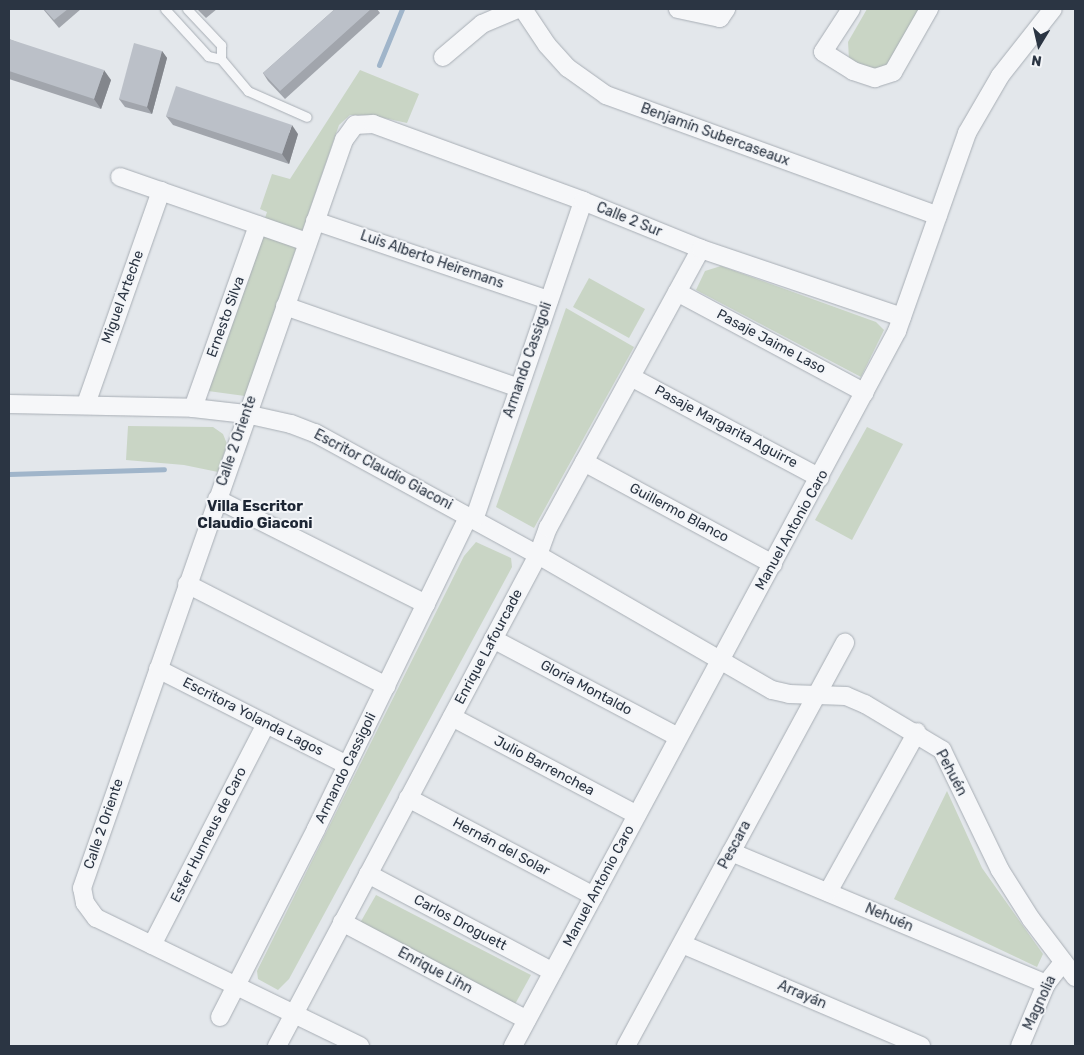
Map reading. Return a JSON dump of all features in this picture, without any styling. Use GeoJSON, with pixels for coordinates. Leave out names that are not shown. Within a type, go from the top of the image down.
{"type":"FeatureCollection","features":[{"type":"Feature","properties":{"kind":"street"},"geometry":{"type":"LineString","coordinates":[[443,57],[482,24],[517,9]]}},
{"type":"Feature","properties":{"kind":"street","name":"Benjamín Subercaseaux"},"geometry":{"type":"LineString","coordinates":[[523,9],[547,44],[568,68],[606,95],[938,216]]}},
{"type":"Feature","properties":{"kind":"street"},"geometry":{"type":"LineString","coordinates":[[678,9],[723,14]]}},
{"type":"Feature","properties":{"kind":"street"},"geometry":{"type":"LineString","coordinates":[[851,9],[824,52],[853,71],[875,78],[887,76],[897,66],[929,9]]}},
{"type":"Feature","properties":{"kind":"street","name":"Manuel Antonio Caro"},"geometry":{"type":"LineString","coordinates":[[513,1046],[865,393],[902,317],[967,133],[1000,76],[1053,9]]}},
{"type":"Feature","properties":{"kind":"street","name":"Calle 2 Sur"},"geometry":{"type":"LineString","coordinates":[[355,125],[373,124],[583,201],[701,249],[902,317]]}},
{"type":"Feature","properties":{"kind":"street","name":"Calle 2 Oriente"},"geometry":{"type":"LineString","coordinates":[[152,945],[96,918],[85,903],[82,888],[307,242],[344,140],[355,125]]}},
{"type":"Feature","properties":{"kind":"street"},"geometry":{"type":"LineString","coordinates":[[120,177],[307,242]]}},
{"type":"Feature","properties":{"kind":"street","name":"Miguel Arteche"},"geometry":{"type":"LineString","coordinates":[[86,404],[161,191]]}},
{"type":"Feature","properties":{"kind":"street","name":"Armando Cassigoli"},"geometry":{"type":"LineString","coordinates":[[220,1017],[348,766],[426,604],[471,518],[519,388],[583,201]]}},
{"type":"Feature","properties":{"kind":"street","name":"Luis Alberto Heiremans"},"geometry":{"type":"LineString","coordinates":[[315,220],[549,300]]}},
{"type":"Feature","properties":{"kind":"street","name":"Ernesto Silva"},"geometry":{"type":"LineString","coordinates":[[193,408],[258,225]]}},
{"type":"Feature","properties":{"kind":"street","name":"Enrique Lafourcade"},"geometry":{"type":"LineString","coordinates":[[277,1046],[538,555],[548,528],[701,249]]}},
{"type":"Feature","properties":{"kind":"street","name":"Pasaje Jaime Laso"},"geometry":{"type":"LineString","coordinates":[[677,292],[865,393]]}},
{"type":"Feature","properties":{"kind":"street"},"geometry":{"type":"LineString","coordinates":[[285,306],[519,388]]}},
{"type":"Feature","properties":{"kind":"street","name":"Pasaje Margarita Aguirre"},"geometry":{"type":"LineString","coordinates":[[631,376],[820,478]]}},
{"type":"Feature","properties":{"kind":"street","name":"Escritor Claudio Giaconi"},"geometry":{"type":"LineString","coordinates":[[9,404],[86,404],[193,408],[246,414],[314,433],[538,555],[720,659]]}},
{"type":"Feature","properties":{"kind":"street","name":"Guillermo Blanco"},"geometry":{"type":"LineString","coordinates":[[584,462],[773,564]]}},
{"type":"Feature","properties":{"kind":"street"},"geometry":{"type":"LineString","coordinates":[[217,499],[426,604]]}},
{"type":"Feature","properties":{"kind":"street"},"geometry":{"type":"LineString","coordinates":[[187,584],[386,686]]}},
{"type":"Feature","properties":{"kind":"street","name":"Gloria Montaldo"},"geometry":{"type":"LineString","coordinates":[[493,639],[678,737]]}},
{"type":"Feature","properties":{"kind":"street","name":"Pescara"},"geometry":{"type":"LineString","coordinates":[[626,1046],[844,643]]}},
{"type":"Feature","properties":{"kind":"street","name":"Pehuén"},"geometry":{"type":"LineString","coordinates":[[720,659],[772,690],[855,699],[935,743],[946,757],[1000,870],[1075,977]]}},
{"type":"Feature","properties":{"kind":"street","name":"Escritora Yolanda Lagos"},"geometry":{"type":"LineString","coordinates":[[158,669],[348,766]]}},
{"type":"Feature","properties":{"kind":"street","name":"Julio Barrenchea"},"geometry":{"type":"LineString","coordinates":[[452,717],[637,814]]}},
{"type":"Feature","properties":{"kind":"street","name":"Ester Hunneus de Caro"},"geometry":{"type":"LineString","coordinates":[[152,945],[266,724]]}},
{"type":"Feature","properties":{"kind":"street"},"geometry":{"type":"LineString","coordinates":[[828,892],[917,732]]}},
{"type":"Feature","properties":{"kind":"street","name":"Hernán del Solar"},"geometry":{"type":"LineString","coordinates":[[408,798],[594,896]]}},
{"type":"Feature","properties":{"kind":"street","name":"Nehuén"},"geometry":{"type":"LineString","coordinates":[[731,852],[1046,984]]}},
{"type":"Feature","properties":{"kind":"street","name":"Carlos Droguett"},"geometry":{"type":"LineString","coordinates":[[368,874],[553,972]]}},
{"type":"Feature","properties":{"kind":"street","name":"Enrique Lihn"},"geometry":{"type":"LineString","coordinates":[[342,922],[527,1020]]}},
{"type":"Feature","properties":{"kind":"street","name":"Arrayán"},"geometry":{"type":"LineString","coordinates":[[682,944],[921,1046]]}},
{"type":"Feature","properties":{"kind":"street"},"geometry":{"type":"LineString","coordinates":[[152,945],[360,1046]]}},
{"type":"Feature","properties":{"kind":"street","name":"Magnolia"},"geometry":{"type":"LineString","coordinates":[[1020,1046],[1046,984],[1063,962]]}},
{"type":"Feature","properties":{"kind":"lane"},"geometry":{"type":"LineString","coordinates":[[165,9],[208,56],[221,60],[248,91],[306,117]]}},
{"type":"Feature","properties":{"kind":"lane"},"geometry":{"type":"LineString","coordinates":[[187,9],[221,45],[221,60]]}},
{"type":"Feature","properties":{"kind":"green space"},"geometry":{"type":"Polygon","coordinates":[[[867,9],[922,9],[894,57],[885,66],[874,70],[849,59],[848,42],[867,9]]]}},
{"type":"Feature","properties":{"kind":"green space"},"geometry":{"type":"Polygon","coordinates":[[[360,70],[419,94],[407,123],[370,115],[350,115],[339,125],[245,396],[208,391],[267,212],[260,209],[272,174],[290,179],[360,70]]]}},
{"type":"Feature","properties":{"kind":"green space"},"geometry":{"type":"Polygon","coordinates":[[[721,266],[876,322],[884,330],[861,377],[696,290],[705,271],[721,266]]]}},
{"type":"Feature","properties":{"kind":"green space"},"geometry":{"type":"Polygon","coordinates":[[[589,278],[645,309],[629,338],[573,307],[589,278]]]}},
{"type":"Feature","properties":{"kind":"green space"},"geometry":{"type":"Polygon","coordinates":[[[566,308],[634,347],[534,528],[496,507],[566,308]]]}},
{"type":"Feature","properties":{"kind":"green space"},"geometry":{"type":"Polygon","coordinates":[[[128,426],[213,427],[223,434],[227,444],[218,472],[184,465],[126,460],[128,426]]]}},
{"type":"Feature","properties":{"kind":"green space"},"geometry":{"type":"Polygon","coordinates":[[[867,427],[903,444],[852,540],[815,520],[867,427]]]}},
{"type":"Feature","properties":{"kind":"green space"},"geometry":{"type":"Polygon","coordinates":[[[476,542],[511,558],[512,567],[289,979],[278,990],[258,979],[257,971],[464,556],[476,542]]]}},
{"type":"Feature","properties":{"kind":"green space"},"geometry":{"type":"Polygon","coordinates":[[[947,791],[982,868],[1043,954],[1037,967],[894,899],[947,791]]]}},
{"type":"Feature","properties":{"kind":"green space"},"geometry":{"type":"Polygon","coordinates":[[[376,895],[531,975],[514,1006],[360,923],[376,895]]]}},
{"type":"Feature","properties":{"kind":"building"},"geometry":{"type":"Polygon","coordinates":[[[44,9],[68,9],[54,20],[44,9]]]}},
{"type":"Feature","properties":{"kind":"building"},"geometry":{"type":"Polygon","coordinates":[[[335,9],[371,9],[280,91],[263,73],[335,9]]]}},
{"type":"Feature","properties":{"kind":"building"},"geometry":{"type":"Polygon","coordinates":[[[9,39],[104,70],[94,99],[9,71],[9,39]]]}},
{"type":"Feature","properties":{"kind":"building"},"geometry":{"type":"Polygon","coordinates":[[[134,43],[162,51],[147,107],[119,99],[134,43]]]}},
{"type":"Feature","properties":{"kind":"building"},"geometry":{"type":"Polygon","coordinates":[[[176,86],[292,125],[282,154],[166,116],[176,86]]]}},
{"type":"Feature","properties":{"kind":"waterway"},"geometry":{"type":"LineString","coordinates":[[379,65],[402,9]]}},
{"type":"Feature","properties":{"kind":"waterway"},"geometry":{"type":"LineString","coordinates":[[9,474],[164,469]]}},
{"type":"Feature","properties":{"kind":"district","name":"Villa Escritor Claudio Giaconi"},"geometry":{"type":"Point","coordinates":[255,514]}}]}
